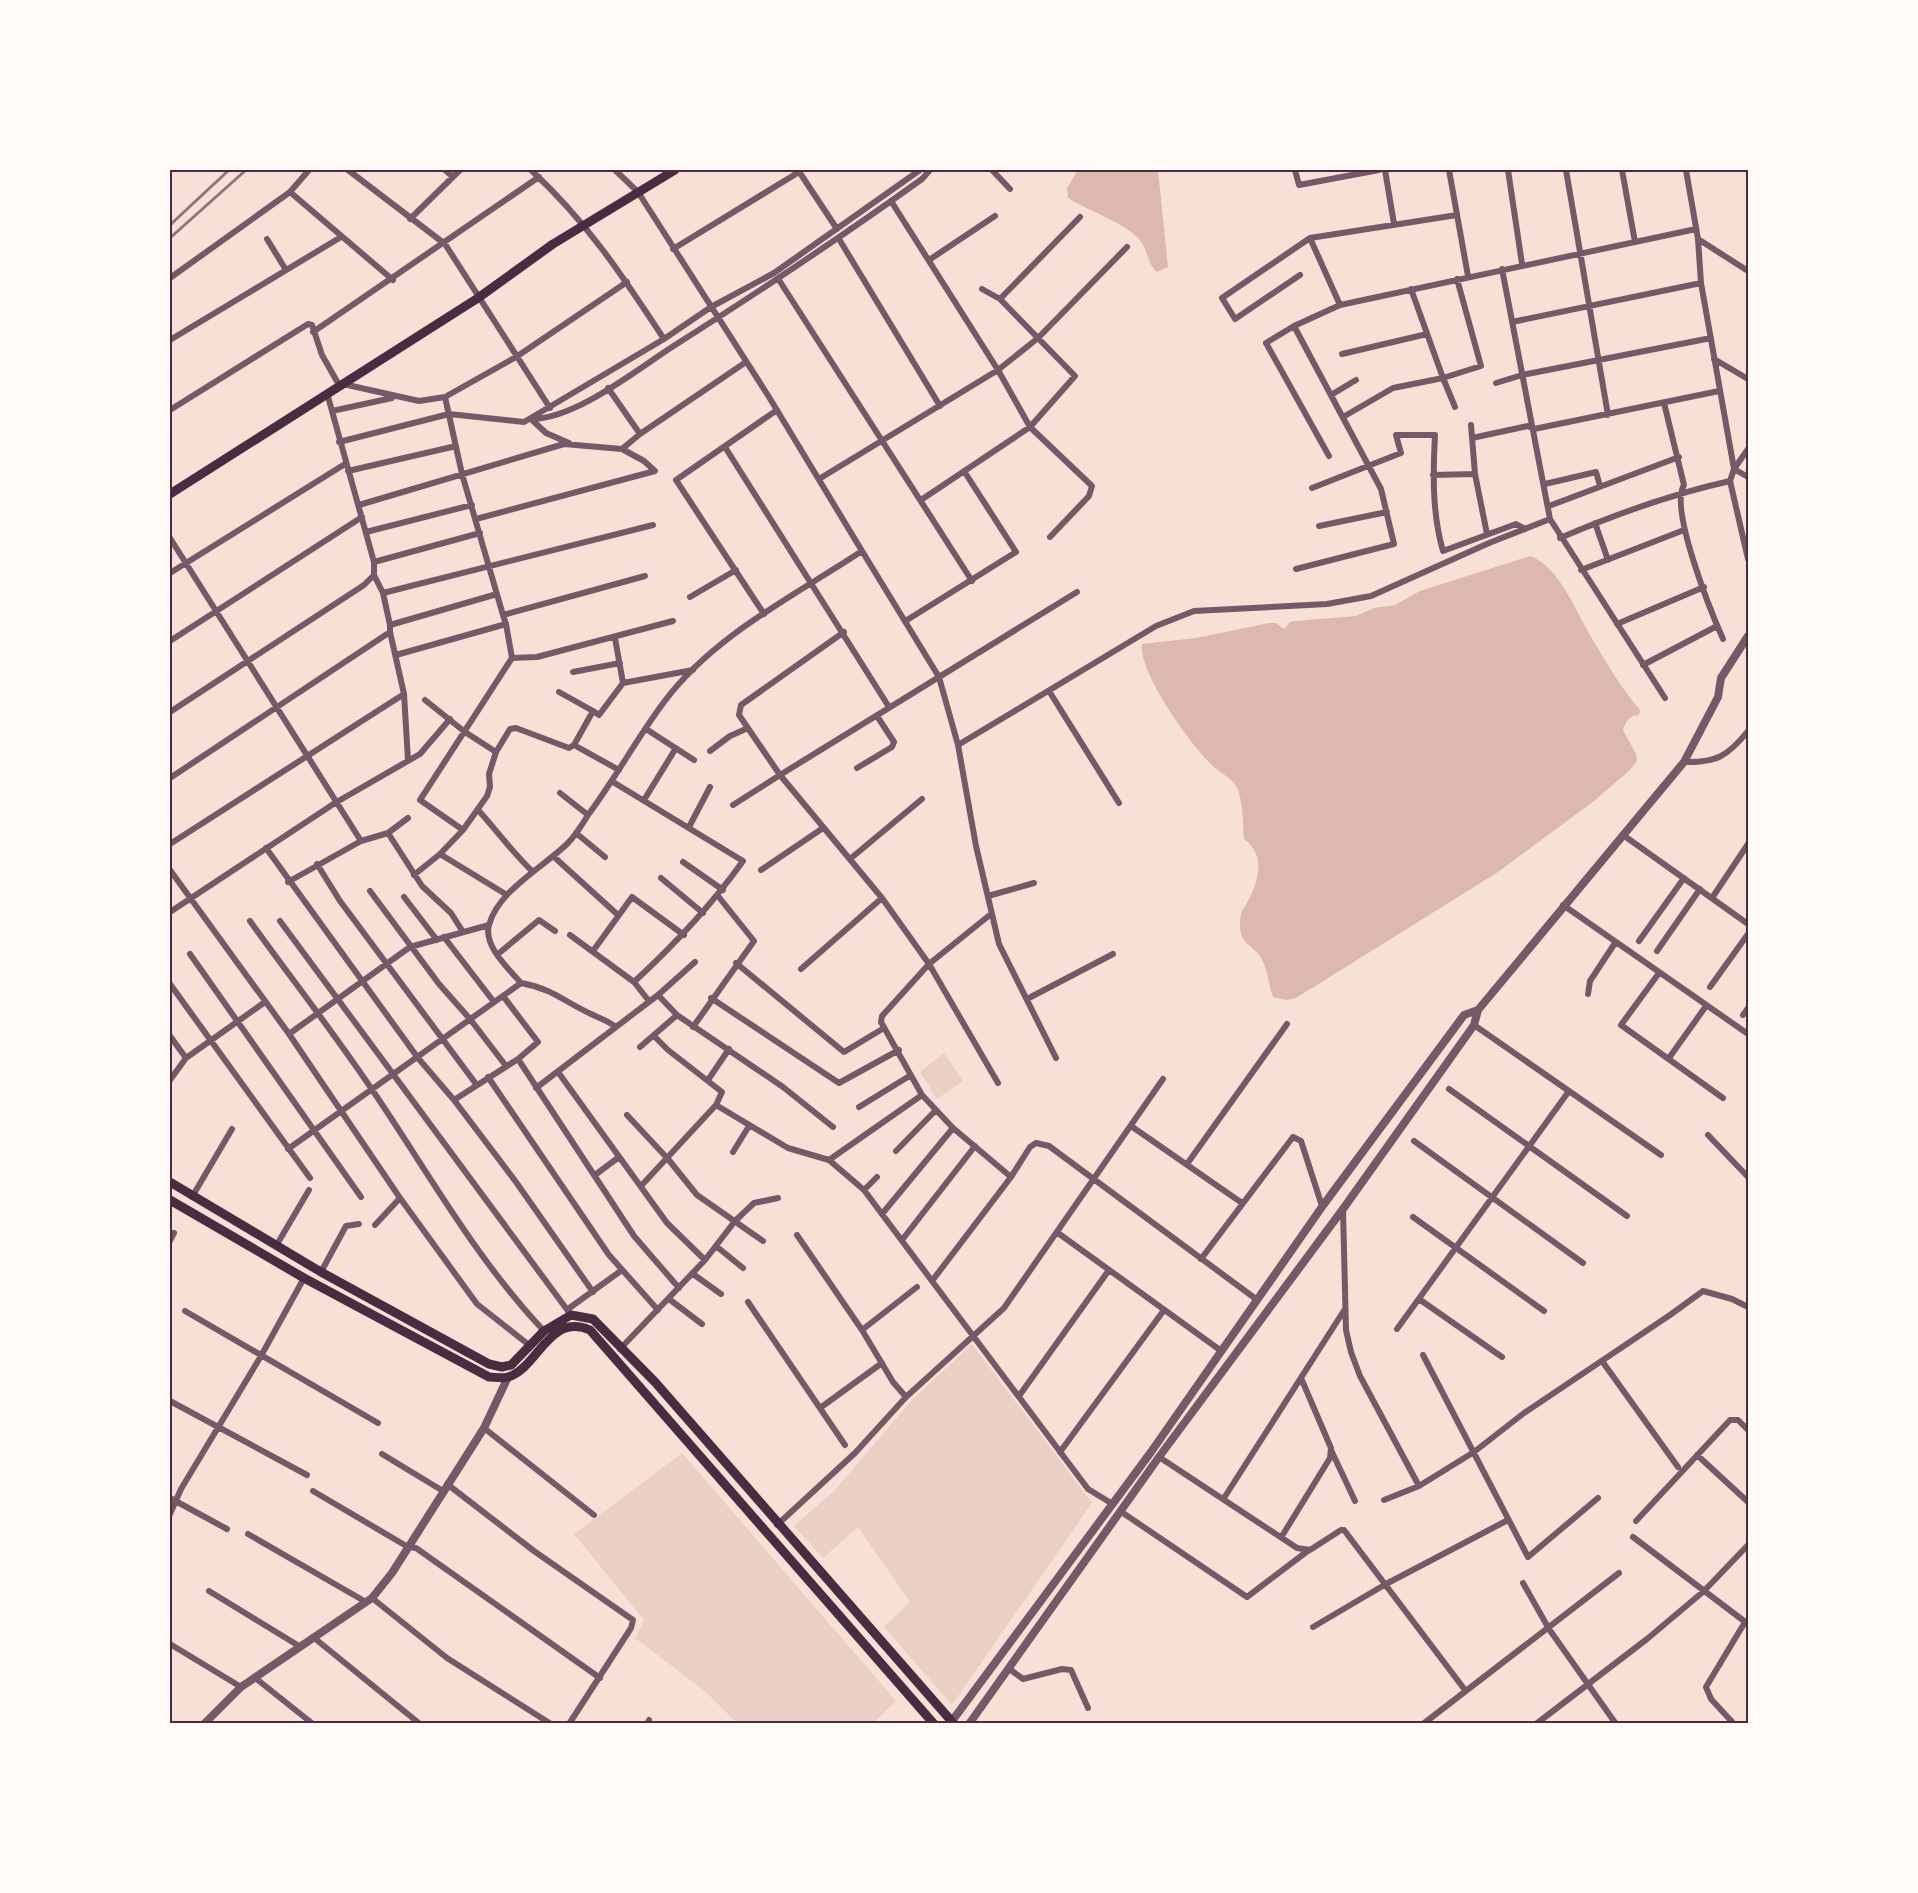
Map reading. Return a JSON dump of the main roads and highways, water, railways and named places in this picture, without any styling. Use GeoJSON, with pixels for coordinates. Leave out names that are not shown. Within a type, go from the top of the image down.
{"type":"FeatureCollection","features":[{"type":"Feature","properties":{"kind":"main road"},"geometry":{"type":"LineString","coordinates":[[170,494],[478,298],[585,225],[675,170]]}},
{"type":"Feature","properties":{"kind":"main road"},"geometry":{"type":"LineString","coordinates":[[170,1182],[321,1272],[489,1364],[502,1367],[511,1365],[544,1331],[570,1312],[593,1319],[655,1382],[777,1525],[952,1723]]}},
{"type":"Feature","properties":{"kind":"main road"},"geometry":{"type":"LineString","coordinates":[[170,1200],[304,1278],[489,1377],[508,1377],[521,1369],[537,1350],[570,1326],[581,1326],[590,1330],[934,1724]]}},
{"type":"Feature","properties":{"kind":"railway"},"geometry":{"type":"LineString","coordinates":[[170,225],[229,170]]}},
{"type":"Feature","properties":{"kind":"railway"},"geometry":{"type":"LineString","coordinates":[[170,238],[246,170]]}}]}
